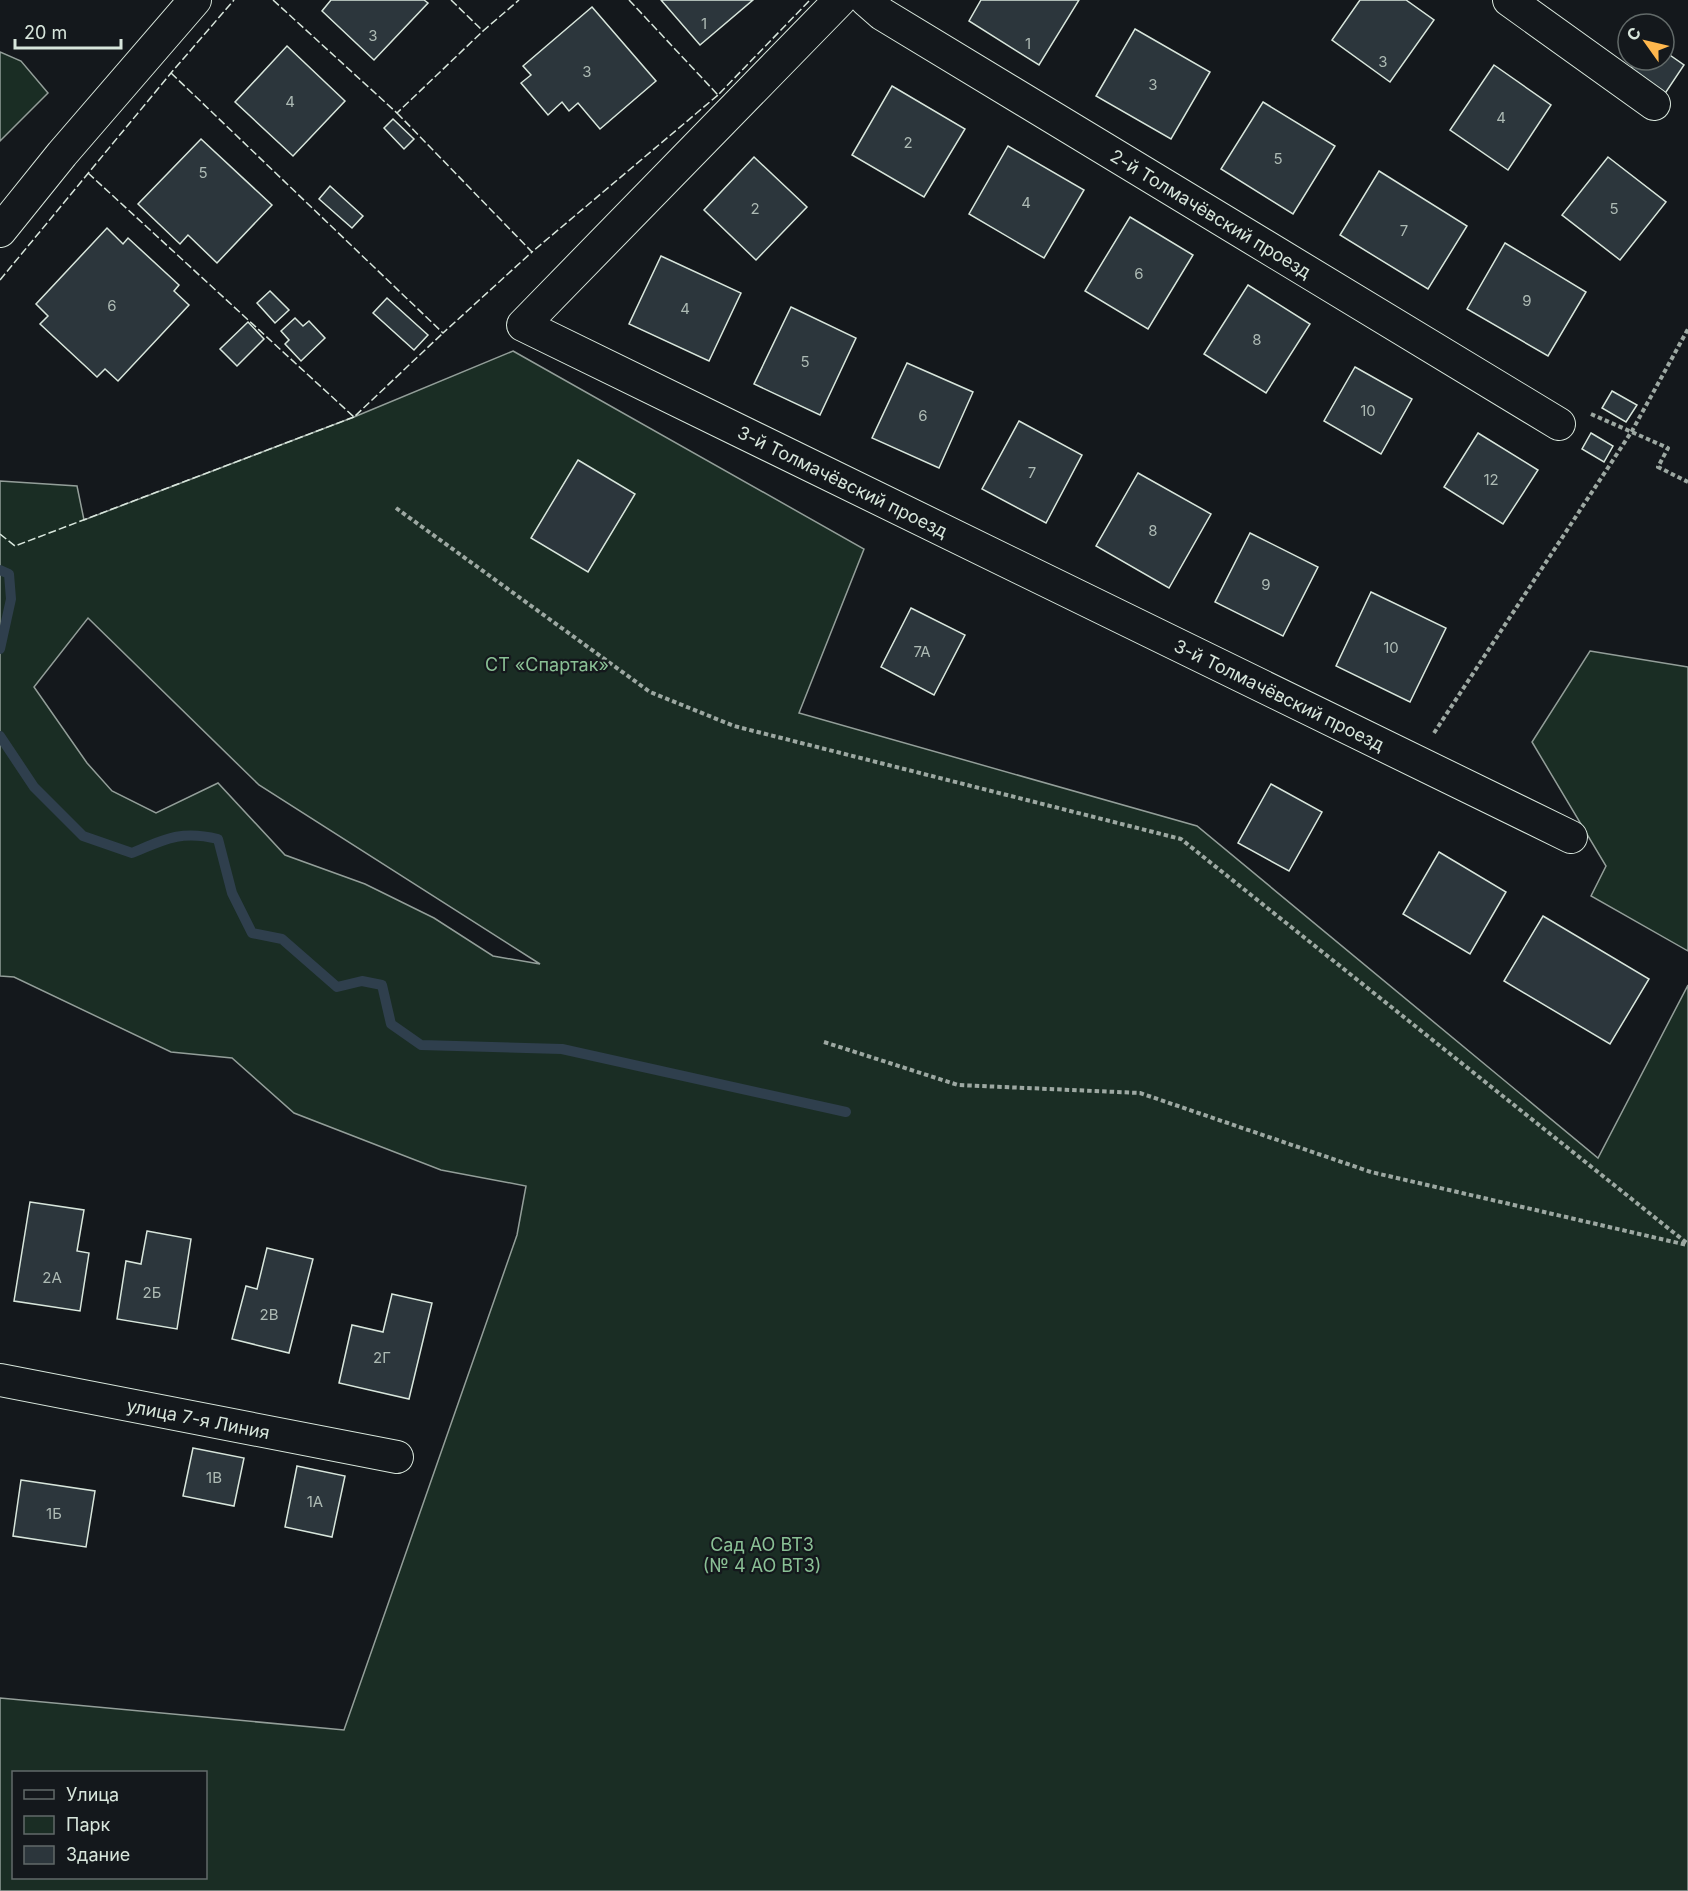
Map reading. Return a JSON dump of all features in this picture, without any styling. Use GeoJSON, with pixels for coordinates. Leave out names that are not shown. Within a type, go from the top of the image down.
{"type":"FeatureCollection","features":[{"type":"Feature","properties":{"kind":"street"},"geometry":{"type":"LineString","coordinates":[[0,231],[62,154],[195,0]]}},
{"type":"Feature","properties":{"kind":"street","name":"3-й Толмачёвский проезд"},"geometry":{"type":"LineString","coordinates":[[840,0],[523,325],[1571,837]]}},
{"type":"Feature","properties":{"kind":"street","name":"2-й Толмачёвский проезд"},"geometry":{"type":"LineString","coordinates":[[866,0],[892,20],[1559,424]]}},
{"type":"Feature","properties":{"kind":"street"},"geometry":{"type":"LineString","coordinates":[[1509,0],[1654,105]]}},
{"type":"Feature","properties":{"kind":"street","name":"улица 7-я Линия"},"geometry":{"type":"LineString","coordinates":[[0,1380],[397,1457]]}},
{"type":"Feature","properties":{"kind":"path"},"geometry":{"type":"LineString","coordinates":[[1416,761],[1483,655],[1632,431],[1688,329]]}},
{"type":"Feature","properties":{"kind":"path"},"geometry":{"type":"LineString","coordinates":[[1559,424],[1581,409],[1632,431],[1668,448],[1658,467],[1688,482]]}},
{"type":"Feature","properties":{"kind":"path"},"geometry":{"type":"LineString","coordinates":[[396,508],[650,693],[734,726],[1181,838],[1688,1244]]}},
{"type":"Feature","properties":{"kind":"path"},"geometry":{"type":"LineString","coordinates":[[824,1042],[958,1085],[1140,1093],[1371,1172],[1688,1244]]}},
{"type":"Feature","properties":{"kind":"green space"},"geometry":{"type":"Polygon","coordinates":[[[0,52],[21,61],[48,93],[0,141],[0,52]]]}},
{"type":"Feature","properties":{"kind":"green space"},"geometry":{"type":"Polygon","coordinates":[[[513,351],[864,549],[799,713],[1197,826],[1598,1158],[1688,985],[1688,1891],[0,1891],[0,1698],[344,1730],[517,1235],[526,1186],[441,1170],[294,1113],[232,1058],[171,1052],[14,977],[0,976],[0,481],[77,486],[84,520],[354,417],[513,351]],[[88,618],[34,687],[87,763],[112,791],[156,813],[218,783],[285,855],[365,884],[434,918],[493,956],[540,964],[259,785],[88,618]]]}},
{"type":"Feature","properties":{"kind":"green space"},"geometry":{"type":"Polygon","coordinates":[[[1590,651],[1688,667],[1688,951],[1591,896],[1606,866],[1532,742],[1590,651]]]}},
{"type":"Feature","properties":{"kind":"building"},"geometry":{"type":"Polygon","coordinates":[[[331,0],[424,0],[428,3],[374,60],[322,11],[331,0]]]}},
{"type":"Feature","properties":{"kind":"building"},"geometry":{"type":"Polygon","coordinates":[[[661,0],[753,0],[700,45],[661,0]]]}},
{"type":"Feature","properties":{"kind":"building"},"geometry":{"type":"Polygon","coordinates":[[[981,0],[1079,0],[1039,65],[969,21],[981,0]]]}},
{"type":"Feature","properties":{"kind":"building"},"geometry":{"type":"Polygon","coordinates":[[[1360,0],[1406,0],[1434,20],[1390,82],[1332,40],[1360,0]]]}},
{"type":"Feature","properties":{"kind":"building"},"geometry":{"type":"Polygon","coordinates":[[[592,7],[656,81],[600,129],[578,103],[569,111],[562,102],[548,115],[521,83],[531,75],[523,66],[592,7]]]}},
{"type":"Feature","properties":{"kind":"building"},"geometry":{"type":"Polygon","coordinates":[[[1135,29],[1210,72],[1171,139],[1096,96],[1135,29]]]}},
{"type":"Feature","properties":{"kind":"building"},"geometry":{"type":"Polygon","coordinates":[[[287,46],[345,101],[293,156],[235,102],[287,46]]]}},
{"type":"Feature","properties":{"kind":"building"},"geometry":{"type":"Polygon","coordinates":[[[1676,59],[1684,65],[1664,95],[1630,72],[1676,72],[1676,59]]]}},
{"type":"Feature","properties":{"kind":"building"},"geometry":{"type":"Polygon","coordinates":[[[1494,65],[1551,105],[1508,170],[1450,130],[1494,65]]]}},
{"type":"Feature","properties":{"kind":"building"},"geometry":{"type":"Polygon","coordinates":[[[892,86],[965,129],[924,197],[852,155],[892,86]]]}},
{"type":"Feature","properties":{"kind":"building"},"geometry":{"type":"Polygon","coordinates":[[[1263,102],[1335,146],[1293,214],[1221,169],[1263,102]]]}},
{"type":"Feature","properties":{"kind":"building"},"geometry":{"type":"Polygon","coordinates":[[[393,119],[414,139],[404,149],[384,128],[393,119]]]}},
{"type":"Feature","properties":{"kind":"building"},"geometry":{"type":"Polygon","coordinates":[[[201,139],[272,205],[217,263],[188,235],[180,244],[138,204],[201,139]]]}},
{"type":"Feature","properties":{"kind":"building"},"geometry":{"type":"Polygon","coordinates":[[[1008,146],[1084,190],[1044,258],[969,214],[1008,146]]]}},
{"type":"Feature","properties":{"kind":"building"},"geometry":{"type":"Polygon","coordinates":[[[754,157],[807,207],[756,260],[704,210],[754,157]]]}},
{"type":"Feature","properties":{"kind":"building"},"geometry":{"type":"Polygon","coordinates":[[[1608,157],[1666,202],[1620,260],[1562,215],[1608,157]]]}},
{"type":"Feature","properties":{"kind":"building"},"geometry":{"type":"Polygon","coordinates":[[[1379,171],[1467,226],[1428,289],[1340,235],[1379,171]]]}},
{"type":"Feature","properties":{"kind":"building"},"geometry":{"type":"Polygon","coordinates":[[[330,186],[363,216],[352,228],[319,199],[330,186]]]}},
{"type":"Feature","properties":{"kind":"building"},"geometry":{"type":"Polygon","coordinates":[[[1130,217],[1193,255],[1148,329],[1085,291],[1130,217]]]}},
{"type":"Feature","properties":{"kind":"building"},"geometry":{"type":"Polygon","coordinates":[[[107,228],[123,244],[128,238],[179,285],[174,291],[189,305],[118,381],[105,369],[97,377],[40,324],[48,316],[36,304],[107,228]]]}},
{"type":"Feature","properties":{"kind":"building"},"geometry":{"type":"Polygon","coordinates":[[[1505,243],[1586,292],[1548,356],[1467,309],[1505,243]]]}},
{"type":"Feature","properties":{"kind":"building"},"geometry":{"type":"Polygon","coordinates":[[[661,256],[741,293],[709,361],[629,324],[661,256]]]}},
{"type":"Feature","properties":{"kind":"building"},"geometry":{"type":"Polygon","coordinates":[[[1248,285],[1310,324],[1266,393],[1204,354],[1248,285]]]}},
{"type":"Feature","properties":{"kind":"building"},"geometry":{"type":"Polygon","coordinates":[[[270,291],[289,310],[275,323],[257,303],[270,291]]]}},
{"type":"Feature","properties":{"kind":"building"},"geometry":{"type":"Polygon","coordinates":[[[387,298],[428,335],[414,350],[373,313],[387,298]]]}},
{"type":"Feature","properties":{"kind":"building"},"geometry":{"type":"Polygon","coordinates":[[[791,307],[856,338],[820,415],[754,384],[791,307]]]}},
{"type":"Feature","properties":{"kind":"building"},"geometry":{"type":"Polygon","coordinates":[[[295,318],[303,326],[309,321],[325,338],[301,361],[285,344],[289,340],[281,331],[295,318]]]}},
{"type":"Feature","properties":{"kind":"building"},"geometry":{"type":"Polygon","coordinates":[[[248,322],[264,339],[237,366],[220,349],[248,322]]]}},
{"type":"Feature","properties":{"kind":"building"},"geometry":{"type":"Polygon","coordinates":[[[907,363],[973,392],[939,468],[872,438],[907,363]]]}},
{"type":"Feature","properties":{"kind":"building"},"geometry":{"type":"Polygon","coordinates":[[[1355,367],[1412,399],[1381,454],[1324,421],[1355,367]]]}},
{"type":"Feature","properties":{"kind":"building"},"geometry":{"type":"Polygon","coordinates":[[[1612,391],[1637,405],[1626,422],[1602,408],[1612,391]]]}},
{"type":"Feature","properties":{"kind":"building"},"geometry":{"type":"Polygon","coordinates":[[[1019,421],[1082,455],[1046,523],[982,489],[1019,421]]]}},
{"type":"Feature","properties":{"kind":"building"},"geometry":{"type":"Polygon","coordinates":[[[1478,433],[1538,470],[1503,524],[1444,487],[1478,433]]]}},
{"type":"Feature","properties":{"kind":"building"},"geometry":{"type":"Polygon","coordinates":[[[1591,433],[1613,446],[1604,462],[1582,449],[1591,433]]]}},
{"type":"Feature","properties":{"kind":"building"},"geometry":{"type":"Polygon","coordinates":[[[578,460],[635,494],[588,572],[531,538],[578,460]]]}},
{"type":"Feature","properties":{"kind":"building"},"geometry":{"type":"Polygon","coordinates":[[[1138,473],[1211,514],[1169,588],[1096,546],[1138,473]]]}},
{"type":"Feature","properties":{"kind":"building"},"geometry":{"type":"Polygon","coordinates":[[[1250,533],[1318,567],[1283,636],[1215,602],[1250,533]]]}},
{"type":"Feature","properties":{"kind":"building"},"geometry":{"type":"Polygon","coordinates":[[[1371,592],[1446,628],[1410,702],[1336,666],[1371,592]]]}},
{"type":"Feature","properties":{"kind":"building"},"geometry":{"type":"Polygon","coordinates":[[[911,608],[965,635],[934,695],[881,667],[911,608]]]}},
{"type":"Feature","properties":{"kind":"building"},"geometry":{"type":"Polygon","coordinates":[[[1271,784],[1322,812],[1289,871],[1238,843],[1271,784]]]}},
{"type":"Feature","properties":{"kind":"building"},"geometry":{"type":"Polygon","coordinates":[[[1439,852],[1506,892],[1470,954],[1403,914],[1439,852]]]}},
{"type":"Feature","properties":{"kind":"building"},"geometry":{"type":"Polygon","coordinates":[[[1543,916],[1649,979],[1610,1044],[1504,981],[1543,916]]]}},
{"type":"Feature","properties":{"kind":"building"},"geometry":{"type":"Polygon","coordinates":[[[30,1202],[84,1210],[77,1251],[89,1253],[80,1311],[14,1301],[30,1202]]]}},
{"type":"Feature","properties":{"kind":"building"},"geometry":{"type":"Polygon","coordinates":[[[147,1231],[191,1239],[177,1329],[117,1319],[126,1261],[141,1264],[147,1231]]]}},
{"type":"Feature","properties":{"kind":"building"},"geometry":{"type":"Polygon","coordinates":[[[267,1248],[313,1259],[289,1353],[232,1339],[246,1286],[257,1289],[267,1248]]]}},
{"type":"Feature","properties":{"kind":"building"},"geometry":{"type":"Polygon","coordinates":[[[392,1294],[432,1303],[409,1399],[339,1383],[352,1325],[383,1332],[392,1294]]]}},
{"type":"Feature","properties":{"kind":"building"},"geometry":{"type":"Polygon","coordinates":[[[193,1448],[244,1458],[234,1506],[183,1496],[193,1448]]]}},
{"type":"Feature","properties":{"kind":"building"},"geometry":{"type":"Polygon","coordinates":[[[297,1466],[345,1476],[332,1537],[285,1527],[297,1466]]]}},
{"type":"Feature","properties":{"kind":"building"},"geometry":{"type":"Polygon","coordinates":[[[21,1480],[95,1491],[86,1547],[13,1536],[21,1480]]]}},
{"type":"Feature","properties":{"kind":"waterway"},"geometry":{"type":"LineString","coordinates":[[0,570],[9,574],[11,599],[0,649]]}},
{"type":"Feature","properties":{"kind":"waterway"},"geometry":{"type":"LineString","coordinates":[[0,736],[34,787],[83,836],[132,853],[174,837],[194,835],[218,839],[232,893],[252,933],[282,939],[337,987],[362,981],[382,985],[391,1024],[421,1045],[562,1049],[846,1112]]}},
{"type":"Feature","properties":{"kind":"fence"},"geometry":{"type":"LineString","coordinates":[[0,280],[234,0]]}},
{"type":"Feature","properties":{"kind":"fence"},"geometry":{"type":"LineString","coordinates":[[273,0],[397,113],[483,31]]}},
{"type":"Feature","properties":{"kind":"fence"},"geometry":{"type":"LineString","coordinates":[[451,0],[483,31],[519,0]]}},
{"type":"Feature","properties":{"kind":"fence"},"geometry":{"type":"LineString","coordinates":[[629,0],[718,95],[810,0]]}},
{"type":"Feature","properties":{"kind":"fence"},"geometry":{"type":"LineString","coordinates":[[171,73],[443,333],[532,252]]}},
{"type":"Feature","properties":{"kind":"fence"},"geometry":{"type":"LineString","coordinates":[[397,113],[532,252],[718,95]]}},
{"type":"Feature","properties":{"kind":"fence"},"geometry":{"type":"LineString","coordinates":[[88,173],[354,417],[443,333]]}},
{"type":"Feature","properties":{"kind":"fence"},"geometry":{"type":"LineString","coordinates":[[0,534],[15,546],[354,417]]}},
{"type":"Feature","properties":{"kind":"park label","name":"СТ «Спартак»"},"geometry":{"type":"Point","coordinates":[547,664]}},
{"type":"Feature","properties":{"kind":"park label","name":"Сад АО ВТЗ (№ 4 АО ВТЗ)"},"geometry":{"type":"Point","coordinates":[762,1554]}}]}
